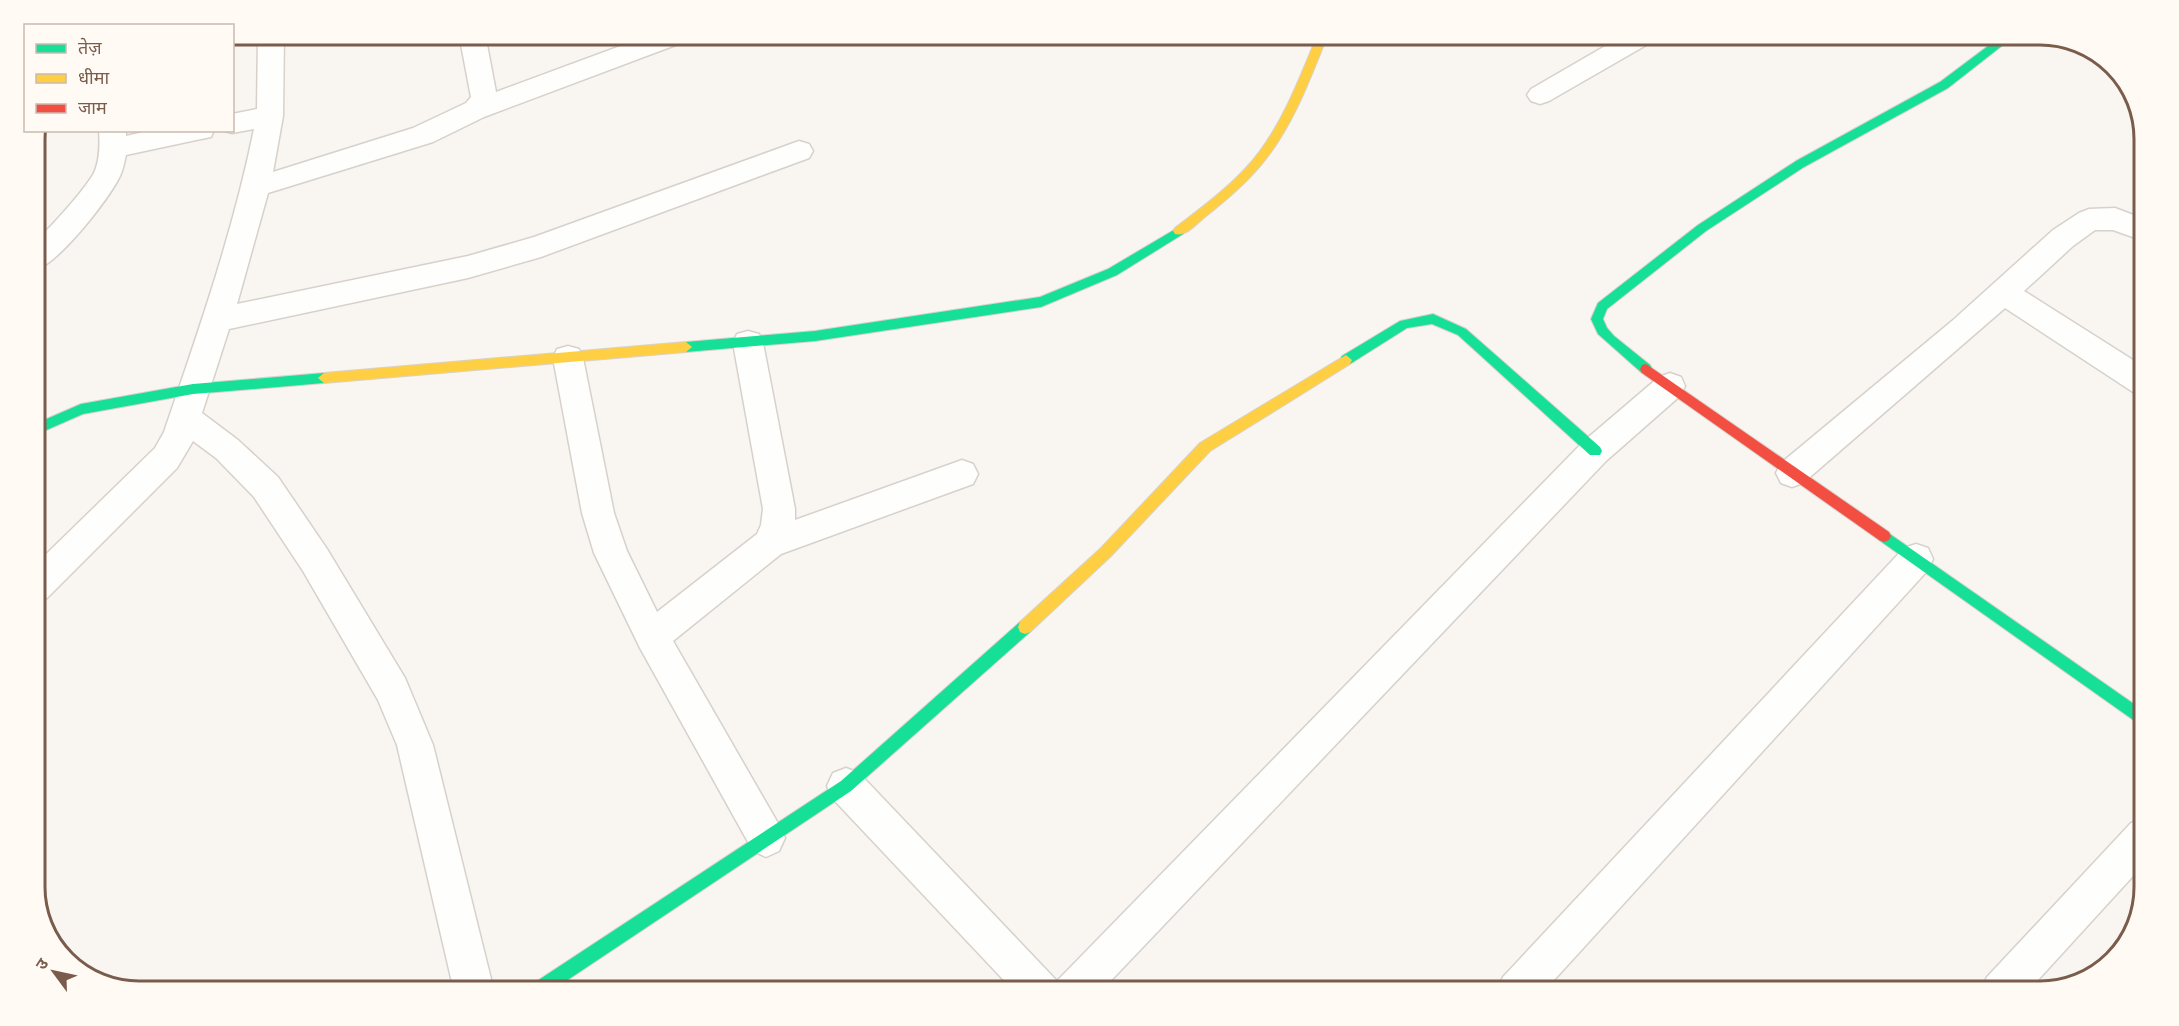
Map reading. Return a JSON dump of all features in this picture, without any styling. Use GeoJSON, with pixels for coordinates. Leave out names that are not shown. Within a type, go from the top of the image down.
{"type":"FeatureCollection","features":[{"type":"Feature","properties":{"kind":"street"},"geometry":{"type":"LineString","coordinates":[[45,577],[166,458],[189,403],[229,284],[256,187],[270,116],[271,45]]}},
{"type":"Feature","properties":{"kind":"street"},"geometry":{"type":"LineString","coordinates":[[474,45],[484,98],[474,110]]}},
{"type":"Feature","properties":{"kind":"street"},"geometry":{"type":"LineString","coordinates":[[256,187],[423,135],[474,110],[650,45]]}},
{"type":"Feature","properties":{"kind":"street"},"geometry":{"type":"LineString","coordinates":[[45,425],[81,409],[189,403],[568,358],[815,336],[1041,302],[1076,291],[1113,274],[1173,235],[1223,196],[1262,156],[1289,114],[1318,45]]}},
{"type":"Feature","properties":{"kind":"street"},"geometry":{"type":"LineString","coordinates":[[1540,95],[1627,45]]}},
{"type":"Feature","properties":{"kind":"street"},"geometry":{"type":"LineString","coordinates":[[1997,45],[1944,85],[1800,164],[1702,228],[1602,306],[1597,315],[1598,324],[1609,338],[1670,386],[2134,711]]}},
{"type":"Feature","properties":{"kind":"street"},"geometry":{"type":"LineString","coordinates":[[234,124],[270,116]]}},
{"type":"Feature","properties":{"kind":"street"},"geometry":{"type":"LineString","coordinates":[[45,250],[60,236],[107,175],[113,140],[183,132]]}},
{"type":"Feature","properties":{"kind":"street"},"geometry":{"type":"LineString","coordinates":[[217,320],[478,264],[541,246],[800,151]]}},
{"type":"Feature","properties":{"kind":"street"},"geometry":{"type":"LineString","coordinates":[[1792,473],[1963,329],[2063,238],[2089,220],[2115,219],[2134,226]]}},
{"type":"Feature","properties":{"kind":"street"},"geometry":{"type":"LineString","coordinates":[[2003,292],[2134,377]]}},
{"type":"Feature","properties":{"kind":"street"},"geometry":{"type":"LineString","coordinates":[[553,981],[846,786],[1051,604],[1106,552],[1205,447],[1404,324],[1433,319],[1462,332],[1595,452]]}},
{"type":"Feature","properties":{"kind":"street"},"geometry":{"type":"LineString","coordinates":[[748,343],[779,509],[778,525],[770,544]]}},
{"type":"Feature","properties":{"kind":"street"},"geometry":{"type":"LineString","coordinates":[[568,358],[598,513],[611,553],[652,637],[766,838]]}},
{"type":"Feature","properties":{"kind":"street"},"geometry":{"type":"LineString","coordinates":[[1084,981],[1595,452],[1670,386]]}},
{"type":"Feature","properties":{"kind":"street"},"geometry":{"type":"LineString","coordinates":[[189,403],[227,449],[266,487],[315,560],[392,690],[415,745],[471,981]]}},
{"type":"Feature","properties":{"kind":"street"},"geometry":{"type":"LineString","coordinates":[[652,637],[770,544],[962,474]]}},
{"type":"Feature","properties":{"kind":"street"},"geometry":{"type":"LineString","coordinates":[[1527,981],[1916,559]]}},
{"type":"Feature","properties":{"kind":"street"},"geometry":{"type":"LineString","coordinates":[[846,786],[1031,981]]}},
{"type":"Feature","properties":{"kind":"street"},"geometry":{"type":"LineString","coordinates":[[2011,981],[2134,848]]}},
{"type":"Feature","properties":{"kind":"traffic: fast"},"geometry":{"type":"LineString","coordinates":[[1646,369],[1602,331],[1597,319],[1602,306],[1702,228],[1800,164],[1944,85],[1997,45]]}},
{"type":"Feature","properties":{"kind":"traffic: fast"},"geometry":{"type":"LineString","coordinates":[[686,347],[815,336],[1041,302],[1113,272],[1147,253],[1179,231]]}},
{"type":"Feature","properties":{"kind":"traffic: fast"},"geometry":{"type":"LineString","coordinates":[[1346,360],[1404,324],[1433,319],[1462,332],[1595,451]]}},
{"type":"Feature","properties":{"kind":"traffic: fast"},"geometry":{"type":"LineString","coordinates":[[45,425],[81,409],[193,389],[324,378]]}},
{"type":"Feature","properties":{"kind":"traffic: fast"},"geometry":{"type":"LineString","coordinates":[[1884,536],[2134,712]]}},
{"type":"Feature","properties":{"kind":"traffic: fast"},"geometry":{"type":"LineString","coordinates":[[552,981],[846,786],[1025,627]]}},
{"type":"Feature","properties":{"kind":"traffic: slow"},"geometry":{"type":"LineString","coordinates":[[1179,231],[1236,184],[1264,154],[1290,111],[1318,45]]}},
{"type":"Feature","properties":{"kind":"traffic: slow"},"geometry":{"type":"LineString","coordinates":[[324,378],[686,347]]}},
{"type":"Feature","properties":{"kind":"traffic: slow"},"geometry":{"type":"LineString","coordinates":[[1025,627],[1106,552],[1205,447],[1346,360]]}},
{"type":"Feature","properties":{"kind":"traffic: jam"},"geometry":{"type":"LineString","coordinates":[[1646,369],[1884,536]]}}]}
